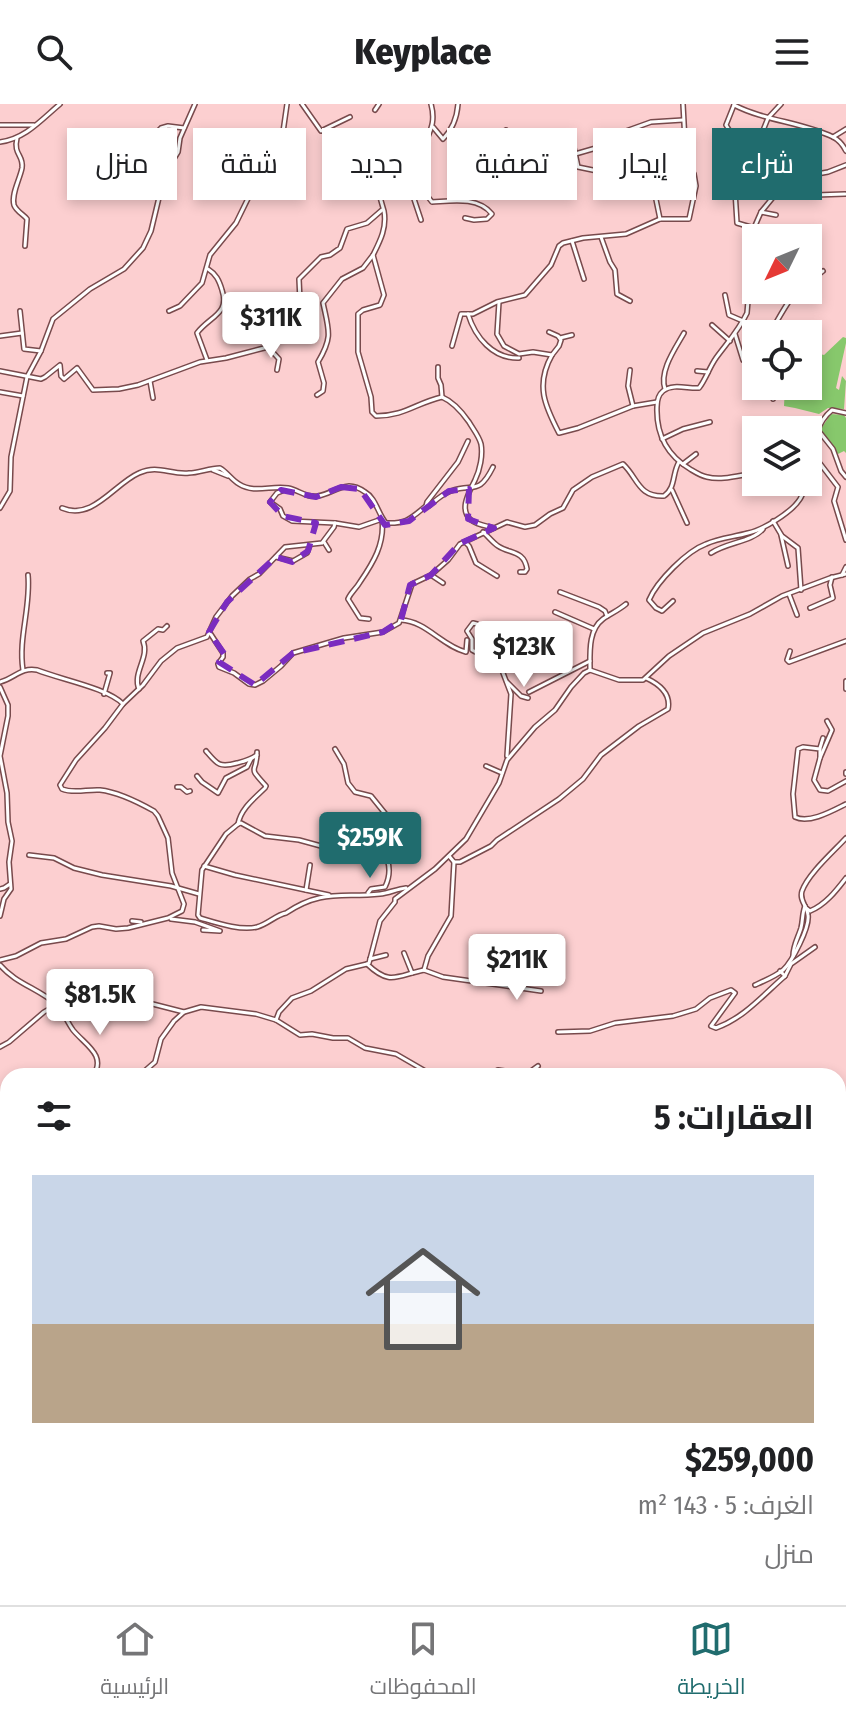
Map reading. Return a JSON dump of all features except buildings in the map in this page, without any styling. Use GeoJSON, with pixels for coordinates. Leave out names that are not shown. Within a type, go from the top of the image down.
{"type":"FeatureCollection","features":[{"type":"Feature","properties":{"kind":"street"},"geometry":{"type":"LineString","coordinates":[[0,142],[17,138],[45,119],[60,104]]}},
{"type":"Feature","properties":{"kind":"street"},"geometry":{"type":"LineString","coordinates":[[177,154],[195,104]]}},
{"type":"Feature","properties":{"kind":"street"},"geometry":{"type":"LineString","coordinates":[[169,311],[183,303],[202,283],[210,255],[236,223],[281,138],[287,104]]}},
{"type":"Feature","properties":{"kind":"street"},"geometry":{"type":"LineString","coordinates":[[302,104],[321,131],[350,117]]}},
{"type":"Feature","properties":{"kind":"street"},"geometry":{"type":"LineString","coordinates":[[375,110],[379,104]]}},
{"type":"Feature","properties":{"kind":"street"},"geometry":{"type":"LineString","coordinates":[[431,104],[434,117],[431,132]]}},
{"type":"Feature","properties":{"kind":"street"},"geometry":{"type":"LineString","coordinates":[[433,127],[443,139],[457,114],[458,104]]}},
{"type":"Feature","properties":{"kind":"street"},"geometry":{"type":"LineString","coordinates":[[683,104],[684,128]]}},
{"type":"Feature","properties":{"kind":"street"},"geometry":{"type":"LineString","coordinates":[[742,224],[737,223],[735,191],[741,169],[726,125],[734,104],[768,118],[833,137],[846,151]]}},
{"type":"Feature","properties":{"kind":"street"},"geometry":{"type":"LineString","coordinates":[[764,128],[781,104]]}},
{"type":"Feature","properties":{"kind":"street"},"geometry":{"type":"LineString","coordinates":[[577,154],[651,122],[683,120]]}},
{"type":"Feature","properties":{"kind":"street"},"geometry":{"type":"LineString","coordinates":[[0,125],[34,125]]}},
{"type":"Feature","properties":{"kind":"street"},"geometry":{"type":"LineString","coordinates":[[161,128],[184,128]]}},
{"type":"Feature","properties":{"kind":"street"},"geometry":{"type":"LineString","coordinates":[[833,137],[846,129]]}},
{"type":"Feature","properties":{"kind":"street"},"geometry":{"type":"LineString","coordinates":[[17,138],[16,150],[22,162],[14,202],[15,209],[27,219],[25,246]]}},
{"type":"Feature","properties":{"kind":"street"},"geometry":{"type":"LineString","coordinates":[[822,173],[846,165]]}},
{"type":"Feature","properties":{"kind":"street"},"geometry":{"type":"LineString","coordinates":[[822,195],[845,194]]}},
{"type":"Feature","properties":{"kind":"street"},"geometry":{"type":"LineString","coordinates":[[0,508],[10,491],[11,457],[27,377],[53,319],[90,289],[124,269],[143,248],[151,231],[158,200]]}},
{"type":"Feature","properties":{"kind":"street"},"geometry":{"type":"LineString","coordinates":[[317,395],[323,391],[324,383],[318,362],[330,334],[323,303],[342,279],[363,268],[373,255],[383,232],[381,200]]}},
{"type":"Feature","properties":{"kind":"street"},"geometry":{"type":"LineString","coordinates":[[414,200],[421,220]]}},
{"type":"Feature","properties":{"kind":"street"},"geometry":{"type":"LineString","coordinates":[[430,200],[474,202],[486,207],[492,214],[487,219],[465,218]]}},
{"type":"Feature","properties":{"kind":"street"},"geometry":{"type":"LineString","coordinates":[[656,200],[660,219]]}},
{"type":"Feature","properties":{"kind":"street"},"geometry":{"type":"LineString","coordinates":[[452,346],[461,314],[476,313],[525,295],[551,265],[559,246],[572,241],[632,232],[660,219],[686,220],[690,216],[693,200]]}},
{"type":"Feature","properties":{"kind":"street"},"geometry":{"type":"LineString","coordinates":[[756,224],[771,200]]}},
{"type":"Feature","properties":{"kind":"street"},"geometry":{"type":"LineString","coordinates":[[0,371],[43,378],[60,365],[62,378],[68,377],[77,368],[93,390],[125,388],[207,360],[268,347],[280,330],[290,326],[296,317],[300,301],[299,279],[321,257],[340,248],[347,229],[367,223],[383,208]]}},
{"type":"Feature","properties":{"kind":"street"},"geometry":{"type":"LineString","coordinates":[[761,212],[776,215]]}},
{"type":"Feature","properties":{"kind":"street"},"geometry":{"type":"LineString","coordinates":[[601,237],[615,270],[617,294],[630,301]]}},
{"type":"Feature","properties":{"kind":"street"},"geometry":{"type":"LineString","coordinates":[[572,241],[584,279]]}},
{"type":"Feature","properties":{"kind":"street"},"geometry":{"type":"LineString","coordinates":[[373,255],[384,288],[384,298],[378,307],[359,312],[357,337],[373,413],[378,417],[399,415],[442,397],[450,401],[480,439],[479,467],[469,489],[465,509],[469,519],[494,528]]}},
{"type":"Feature","properties":{"kind":"street"},"geometry":{"type":"LineString","coordinates":[[206,268],[217,277],[225,303],[224,308],[197,333],[207,360]]}},
{"type":"Feature","properties":{"kind":"street"},"geometry":{"type":"LineString","coordinates":[[725,295],[729,315],[742,321]]}},
{"type":"Feature","properties":{"kind":"street"},"geometry":{"type":"LineString","coordinates":[[499,302],[497,334],[504,346],[519,354],[533,352],[552,355]]}},
{"type":"Feature","properties":{"kind":"street"},"geometry":{"type":"LineString","coordinates":[[20,311],[24,349],[41,351]]}},
{"type":"Feature","properties":{"kind":"street"},"geometry":{"type":"LineString","coordinates":[[468,314],[475,330],[490,348],[505,357],[519,358]]}},
{"type":"Feature","properties":{"kind":"street"},"geometry":{"type":"LineString","coordinates":[[742,323],[714,360],[701,387],[665,389],[657,402],[657,423],[662,439],[681,463],[708,478],[742,475]]}},
{"type":"Feature","properties":{"kind":"street"},"geometry":{"type":"LineString","coordinates":[[712,325],[730,341]]}},
{"type":"Feature","properties":{"kind":"street"},"geometry":{"type":"LineString","coordinates":[[549,332],[560,338],[572,335]]}},
{"type":"Feature","properties":{"kind":"street"},"geometry":{"type":"LineString","coordinates":[[0,336],[22,333]]}},
{"type":"Feature","properties":{"kind":"street"},"geometry":{"type":"LineString","coordinates":[[665,389],[662,380],[684,333]]}},
{"type":"Feature","properties":{"kind":"street"},"geometry":{"type":"LineString","coordinates":[[735,334],[742,357]]}},
{"type":"Feature","properties":{"kind":"street"},"geometry":{"type":"LineString","coordinates":[[560,338],[560,344],[545,370],[543,399],[559,433],[633,406],[657,402]]}},
{"type":"Feature","properties":{"kind":"street"},"geometry":{"type":"LineString","coordinates":[[268,347],[279,359],[277,370]]}},
{"type":"Feature","properties":{"kind":"street"},"geometry":{"type":"LineString","coordinates":[[438,367],[442,397]]}},
{"type":"Feature","properties":{"kind":"street"},"geometry":{"type":"LineString","coordinates":[[630,370],[628,386],[633,406]]}},
{"type":"Feature","properties":{"kind":"street"},"geometry":{"type":"LineString","coordinates":[[697,371],[708,372]]}},
{"type":"Feature","properties":{"kind":"street"},"geometry":{"type":"LineString","coordinates":[[150,381],[153,398]]}},
{"type":"Feature","properties":{"kind":"street"},"geometry":{"type":"LineString","coordinates":[[0,392],[23,396]]}},
{"type":"Feature","properties":{"kind":"street"},"geometry":{"type":"LineString","coordinates":[[822,423],[829,412],[836,410],[846,413]]}},
{"type":"Feature","properties":{"kind":"street"},"geometry":{"type":"LineString","coordinates":[[662,439],[683,429],[710,422]]}},
{"type":"Feature","properties":{"kind":"street"},"geometry":{"type":"LineString","coordinates":[[822,435],[833,449],[846,477]]}},
{"type":"Feature","properties":{"kind":"street"},"geometry":{"type":"LineString","coordinates":[[289,488],[277,493],[270,502],[283,512],[283,516],[295,522],[359,527],[382,519],[389,523],[406,521],[426,506],[458,462],[468,441]]}},
{"type":"Feature","properties":{"kind":"street"},"geometry":{"type":"LineString","coordinates":[[209,632],[223,653],[218,666],[253,685],[263,681],[293,653],[344,638],[383,632],[401,620],[409,587],[431,575],[460,544],[483,532],[507,522],[523,527],[535,525],[563,508],[573,490],[623,464],[637,485],[649,493],[662,496],[671,489],[676,466],[696,454]]}},
{"type":"Feature","properties":{"kind":"street"},"geometry":{"type":"LineString","coordinates":[[426,506],[449,491],[469,489],[485,482],[493,467]]}},
{"type":"Feature","properties":{"kind":"street"},"geometry":{"type":"LineString","coordinates":[[822,467],[838,487],[834,501],[846,540]]}},
{"type":"Feature","properties":{"kind":"street"},"geometry":{"type":"LineString","coordinates":[[62,508],[71,511],[94,506],[133,476],[161,469],[192,473],[220,468],[241,485],[252,489],[289,488],[316,497],[341,487],[360,489],[368,493],[382,519],[383,533],[377,554],[348,599],[360,618],[369,619]]}},
{"type":"Feature","properties":{"kind":"street"},"geometry":{"type":"LineString","coordinates":[[671,489],[687,523]]}},
{"type":"Feature","properties":{"kind":"street"},"geometry":{"type":"LineString","coordinates":[[711,553],[722,546],[758,535],[796,505],[800,496]]}},
{"type":"Feature","properties":{"kind":"street"},"geometry":{"type":"LineString","coordinates":[[773,521],[781,534],[798,548],[801,590]]}},
{"type":"Feature","properties":{"kind":"street"},"geometry":{"type":"LineString","coordinates":[[97,1068],[96,1054],[72,1029],[56,1005],[9,974],[0,963],[41,943],[66,939],[96,926],[120,929],[167,919],[178,915],[183,902],[172,873],[168,838],[154,811],[109,792],[68,791],[61,784],[76,760],[172,651],[205,638],[232,596],[287,546],[324,542],[335,523]]}},
{"type":"Feature","properties":{"kind":"street"},"geometry":{"type":"LineString","coordinates":[[673,601],[662,611],[649,600],[667,573],[696,548],[766,526]]}},
{"type":"Feature","properties":{"kind":"street"},"geometry":{"type":"LineString","coordinates":[[483,532],[501,549],[522,557],[527,569],[520,572]]}},
{"type":"Feature","properties":{"kind":"street"},"geometry":{"type":"LineString","coordinates":[[781,534],[788,566]]}},
{"type":"Feature","properties":{"kind":"street"},"geometry":{"type":"LineString","coordinates":[[324,542],[329,550]]}},
{"type":"Feature","properties":{"kind":"street"},"geometry":{"type":"LineString","coordinates":[[465,542],[476,563],[497,576]]}},
{"type":"Feature","properties":{"kind":"street"},"geometry":{"type":"LineString","coordinates":[[276,557],[293,561],[307,553],[310,545]]}},
{"type":"Feature","properties":{"kind":"street"},"geometry":{"type":"LineString","coordinates":[[507,760],[535,727],[555,710],[586,671],[620,681],[646,678],[696,636],[789,594],[844,574],[846,567]]}},
{"type":"Feature","properties":{"kind":"street"},"geometry":{"type":"LineString","coordinates":[[23,670],[21,654],[28,575]]}},
{"type":"Feature","properties":{"kind":"street"},"geometry":{"type":"LineString","coordinates":[[431,575],[443,583]]}},
{"type":"Feature","properties":{"kind":"street"},"geometry":{"type":"LineString","coordinates":[[810,608],[833,598],[832,577]]}},
{"type":"Feature","properties":{"kind":"street"},"geometry":{"type":"LineString","coordinates":[[560,592],[599,607],[607,616]]}},
{"type":"Feature","properties":{"kind":"street"},"geometry":{"type":"LineString","coordinates":[[789,594],[797,615]]}},
{"type":"Feature","properties":{"kind":"street"},"geometry":{"type":"LineString","coordinates":[[590,670],[594,629],[626,604]]}},
{"type":"Feature","properties":{"kind":"street"},"geometry":{"type":"LineString","coordinates":[[555,612],[594,629]]}},
{"type":"Feature","properties":{"kind":"street"},"geometry":{"type":"LineString","coordinates":[[401,620],[413,623],[459,651],[466,652],[467,640]]}},
{"type":"Feature","properties":{"kind":"street"},"geometry":{"type":"LineString","coordinates":[[368,962],[381,918],[393,906],[395,899],[449,856],[469,835],[499,783],[507,760],[511,703],[507,682],[498,663],[473,652],[472,639],[467,631],[473,623],[477,624]]}},
{"type":"Feature","properties":{"kind":"street"},"geometry":{"type":"LineString","coordinates":[[139,689],[137,679],[145,647],[143,641],[167,626]]}},
{"type":"Feature","properties":{"kind":"street"},"geometry":{"type":"LineString","coordinates":[[790,651],[789,662],[846,641]]}},
{"type":"Feature","properties":{"kind":"street"},"geometry":{"type":"LineString","coordinates":[[529,692],[590,661]]}},
{"type":"Feature","properties":{"kind":"street"},"geometry":{"type":"LineString","coordinates":[[0,916],[4,899],[10,891],[12,841],[1,763],[9,710],[0,684],[23,670],[37,670],[123,704]]}},
{"type":"Feature","properties":{"kind":"street"},"geometry":{"type":"LineString","coordinates":[[104,694],[110,673],[107,673]]}},
{"type":"Feature","properties":{"kind":"street"},"geometry":{"type":"LineString","coordinates":[[454,862],[491,846],[552,804],[583,779],[601,755],[668,709],[666,694],[646,678]]}},
{"type":"Feature","properties":{"kind":"street"},"geometry":{"type":"LineString","coordinates":[[846,681],[846,689]]}},
{"type":"Feature","properties":{"kind":"street"},"geometry":{"type":"LineString","coordinates":[[507,682],[521,696],[528,698]]}},
{"type":"Feature","properties":{"kind":"street"},"geometry":{"type":"LineString","coordinates":[[827,721],[832,730],[814,780],[820,790],[828,791],[846,781]]}},
{"type":"Feature","properties":{"kind":"street"},"geometry":{"type":"LineString","coordinates":[[820,758],[823,738]]}},
{"type":"Feature","properties":{"kind":"street"},"geometry":{"type":"LineString","coordinates":[[820,748],[797,750],[793,814],[799,820],[807,819],[846,804]]}},
{"type":"Feature","properties":{"kind":"street"},"geometry":{"type":"LineString","coordinates":[[335,749],[344,764],[348,783],[355,792],[371,796],[396,827],[397,831],[383,850]]}},
{"type":"Feature","properties":{"kind":"street"},"geometry":{"type":"LineString","coordinates":[[206,751],[227,767],[257,754],[253,769],[265,788],[249,803],[238,824],[226,834],[204,866],[200,918],[250,928],[270,922],[281,913],[315,898],[381,894],[409,887]]}},
{"type":"Feature","properties":{"kind":"street"},"geometry":{"type":"LineString","coordinates":[[197,776],[218,793],[226,778],[247,767],[251,759]]}},
{"type":"Feature","properties":{"kind":"street"},"geometry":{"type":"LineString","coordinates":[[486,766],[502,773]]}},
{"type":"Feature","properties":{"kind":"street"},"geometry":{"type":"LineString","coordinates":[[0,786],[5,783]]}},
{"type":"Feature","properties":{"kind":"street"},"geometry":{"type":"LineString","coordinates":[[177,787],[190,791]]}},
{"type":"Feature","properties":{"kind":"street"},"geometry":{"type":"LineString","coordinates":[[238,824],[265,836],[332,849],[383,850]]}},
{"type":"Feature","properties":{"kind":"street"},"geometry":{"type":"LineString","coordinates":[[846,838],[802,890],[805,907],[810,911],[818,908],[846,878]]}},
{"type":"Feature","properties":{"kind":"street"},"geometry":{"type":"LineString","coordinates":[[368,894],[373,889],[385,887],[387,882],[389,866],[383,850]]}},
{"type":"Feature","properties":{"kind":"street"},"geometry":{"type":"LineString","coordinates":[[29,855],[54,858],[74,868],[102,875],[178,887],[200,894]]}},
{"type":"Feature","properties":{"kind":"street"},"geometry":{"type":"LineString","coordinates":[[424,970],[428,956],[451,916],[454,862],[449,856]]}},
{"type":"Feature","properties":{"kind":"street"},"geometry":{"type":"LineString","coordinates":[[306,890],[310,865]]}},
{"type":"Feature","properties":{"kind":"street"},"geometry":{"type":"LineString","coordinates":[[204,866],[333,895]]}},
{"type":"Feature","properties":{"kind":"street"},"geometry":{"type":"LineString","coordinates":[[0,889],[10,884]]}},
{"type":"Feature","properties":{"kind":"street"},"geometry":{"type":"LineString","coordinates":[[755,985],[783,970],[793,956],[805,907]]}},
{"type":"Feature","properties":{"kind":"street"},"geometry":{"type":"LineString","coordinates":[[167,919],[195,922],[220,931],[203,930]]}},
{"type":"Feature","properties":{"kind":"street"},"geometry":{"type":"LineString","coordinates":[[132,921],[149,922]]}},
{"type":"Feature","properties":{"kind":"street"},"geometry":{"type":"LineString","coordinates":[[558,1032],[590,1031],[615,1023],[673,1016],[696,1009],[710,998],[731,990],[735,993],[711,1026],[716,1028],[732,1023],[785,976],[791,964],[815,947]]}},
{"type":"Feature","properties":{"kind":"street"},"geometry":{"type":"LineString","coordinates":[[404,953],[412,973]]}},
{"type":"Feature","properties":{"kind":"street"},"geometry":{"type":"LineString","coordinates":[[276,1020],[292,998],[311,991],[346,969],[386,955]]}},
{"type":"Feature","properties":{"kind":"street"},"geometry":{"type":"LineString","coordinates":[[368,962],[379,975],[386,978],[424,970],[443,977],[541,991]]}},
{"type":"Feature","properties":{"kind":"street"},"geometry":{"type":"LineString","coordinates":[[427,962],[432,973]]}},
{"type":"Feature","properties":{"kind":"street"},"geometry":{"type":"LineString","coordinates":[[780,971],[785,976]]}},
{"type":"Feature","properties":{"kind":"street"},"geometry":{"type":"LineString","coordinates":[[0,1047],[56,1005],[124,998],[184,1012]]}},
{"type":"Feature","properties":{"kind":"street"},"geometry":{"type":"LineString","coordinates":[[190,1003],[192,1009]]}},
{"type":"Feature","properties":{"kind":"street"},"geometry":{"type":"LineString","coordinates":[[149,1068],[158,1056],[162,1037],[174,1021],[184,1012],[201,1007],[256,1014],[276,1020],[300,1035],[342,1037],[365,1048],[396,1054],[420,1068]]}},
{"type":"Feature","properties":{"kind":"highlighted area"},"geometry":{"type":"Polygon","coordinates":[[[341,487],[360,489],[385,525],[409,521],[449,491],[469,489],[468,519],[494,528],[459,544],[431,575],[410,585],[401,620],[383,632],[293,653],[255,685],[219,662],[225,655],[209,632],[227,602],[276,557],[292,562],[308,551],[316,523],[283,516],[270,502],[281,490],[316,497],[341,487]]]}},
{"type":"Feature","properties":{"kind":"green space"},"geometry":{"type":"Polygon","coordinates":[[[843,337],[846,338],[836,388],[839,390],[842,376],[846,381],[844,409],[828,408],[819,414],[784,406],[784,400],[822,400],[824,355],[843,337]]]}},
{"type":"Feature","properties":{"kind":"green space"},"geometry":{"type":"Polygon","coordinates":[[[831,414],[844,415],[846,453],[838,454],[822,433],[822,427],[831,414]]]}}]}
